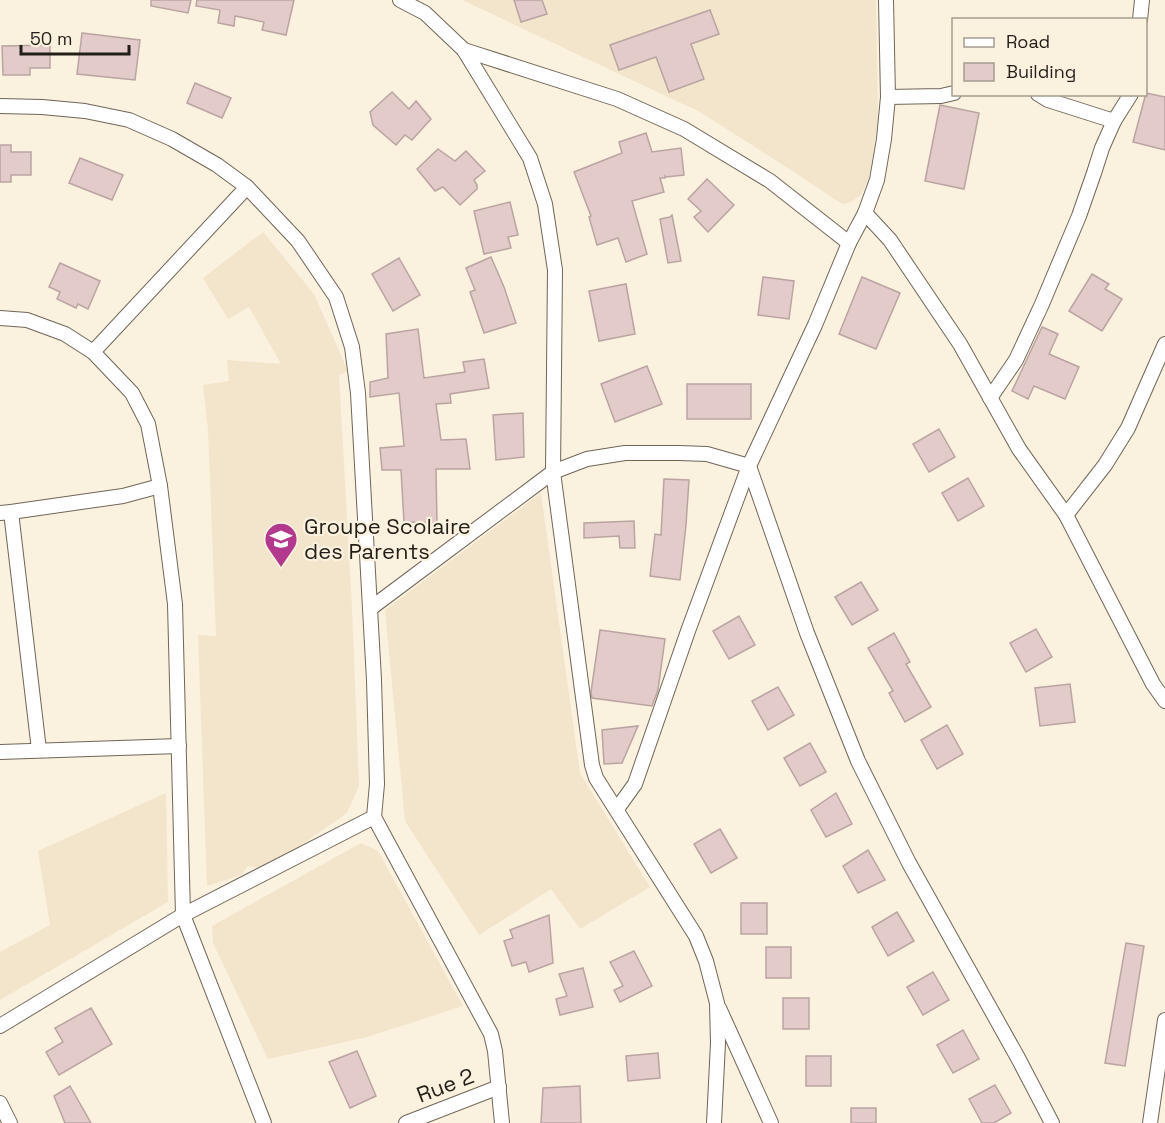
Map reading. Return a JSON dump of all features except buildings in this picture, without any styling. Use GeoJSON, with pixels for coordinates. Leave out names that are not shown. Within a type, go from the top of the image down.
{"type":"FeatureCollection","features":[{"type":"Feature","properties":{"kind":"street"},"geometry":{"type":"LineString","coordinates":[[400,0],[425,13],[464,50],[530,158],[545,204],[555,270],[553,472],[592,765],[596,778],[696,936],[706,961],[717,1003],[771,1123]]}},
{"type":"Feature","properties":{"kind":"street"},"geometry":{"type":"LineString","coordinates":[[616,809],[635,784],[749,466],[815,325],[849,243],[865,213],[879,170],[884,139],[888,97],[886,0]]}},
{"type":"Feature","properties":{"kind":"street"},"geometry":{"type":"LineString","coordinates":[[1140,18],[1142,0]]}},
{"type":"Feature","properties":{"kind":"street"},"geometry":{"type":"LineString","coordinates":[[464,50],[617,99],[684,129],[770,181],[849,243]]}},
{"type":"Feature","properties":{"kind":"street"},"geometry":{"type":"LineString","coordinates":[[888,97],[941,96],[952,93]]}},
{"type":"Feature","properties":{"kind":"street"},"geometry":{"type":"LineString","coordinates":[[1041,96],[1114,121]]}},
{"type":"Feature","properties":{"kind":"street"},"geometry":{"type":"LineString","coordinates":[[990,398],[1016,360],[1079,216],[1102,148],[1114,121],[1130,96]]}},
{"type":"Feature","properties":{"kind":"street"},"geometry":{"type":"LineString","coordinates":[[0,106],[86,111],[129,120],[172,139],[217,165],[247,187],[298,241],[336,297],[352,347],[358,393],[371,608],[377,784],[374,817],[491,1034],[495,1051],[502,1123]]}},
{"type":"Feature","properties":{"kind":"street"},"geometry":{"type":"LineString","coordinates":[[93,352],[247,187]]}},
{"type":"Feature","properties":{"kind":"street"},"geometry":{"type":"LineString","coordinates":[[865,213],[890,240],[960,344],[1019,449],[1066,515],[1153,684],[1165,701]]}},
{"type":"Feature","properties":{"kind":"street"},"geometry":{"type":"LineString","coordinates":[[0,318],[27,320],[65,334],[93,352],[132,393],[148,424],[160,486],[175,604],[183,915],[264,1123]]}},
{"type":"Feature","properties":{"kind":"street"},"geometry":{"type":"LineString","coordinates":[[1066,515],[1105,465],[1128,428],[1165,344]]}},
{"type":"Feature","properties":{"kind":"street"},"geometry":{"type":"LineString","coordinates":[[371,608],[553,472],[586,459],[625,453],[708,454],[749,466]]}},
{"type":"Feature","properties":{"kind":"street"},"geometry":{"type":"LineString","coordinates":[[749,466],[807,633],[858,761],[909,863],[1052,1123]]}},
{"type":"Feature","properties":{"kind":"street"},"geometry":{"type":"LineString","coordinates":[[39,750],[6,513],[123,496],[160,486]]}},
{"type":"Feature","properties":{"kind":"street"},"geometry":{"type":"LineString","coordinates":[[0,752],[179,746]]}},
{"type":"Feature","properties":{"kind":"street"},"geometry":{"type":"LineString","coordinates":[[0,1026],[183,915],[374,817]]}},
{"type":"Feature","properties":{"kind":"street"},"geometry":{"type":"LineString","coordinates":[[714,1123],[718,1043],[717,1003]]}},
{"type":"Feature","properties":{"kind":"street"},"geometry":{"type":"LineString","coordinates":[[1150,1123],[1165,1020]]}},
{"type":"Feature","properties":{"kind":"street","name":"Rue 2"},"geometry":{"type":"LineString","coordinates":[[406,1123],[498,1087]]}},
{"type":"Feature","properties":{"kind":"street"},"geometry":{"type":"LineString","coordinates":[[0,1103],[10,1123]]}},
{"type":"Feature","properties":{"kind":"shaded area"},"geometry":{"type":"Polygon","coordinates":[[[462,0],[876,0],[878,121],[869,178],[861,195],[844,204],[837,201],[700,112],[462,0]]]}},
{"type":"Feature","properties":{"kind":"shaded area","name":"Groupe Scolaire des Parents"},"geometry":{"type":"Polygon","coordinates":[[[263,232],[314,294],[348,371],[339,375],[359,786],[347,813],[267,869],[248,866],[241,875],[207,886],[198,635],[216,636],[208,429],[203,385],[229,381],[227,360],[281,364],[249,307],[228,319],[203,278],[263,232]]]}},
{"type":"Feature","properties":{"kind":"shaded area"},"geometry":{"type":"Polygon","coordinates":[[[541,493],[580,773],[650,887],[580,929],[551,889],[479,935],[405,821],[385,610],[541,493]]]}},
{"type":"Feature","properties":{"kind":"shaded area"},"geometry":{"type":"Polygon","coordinates":[[[166,793],[168,902],[0,1000],[0,952],[50,925],[38,851],[166,793]]]}},
{"type":"Feature","properties":{"kind":"shaded area"},"geometry":{"type":"Polygon","coordinates":[[[361,843],[378,851],[463,1006],[367,1037],[268,1059],[213,943],[212,926],[361,843]]]}},
{"type":"Feature","properties":{"kind":"place","name":"Groupe Scolaire des Parents"},"geometry":{"type":"Point","coordinates":[281,568]}}]}
